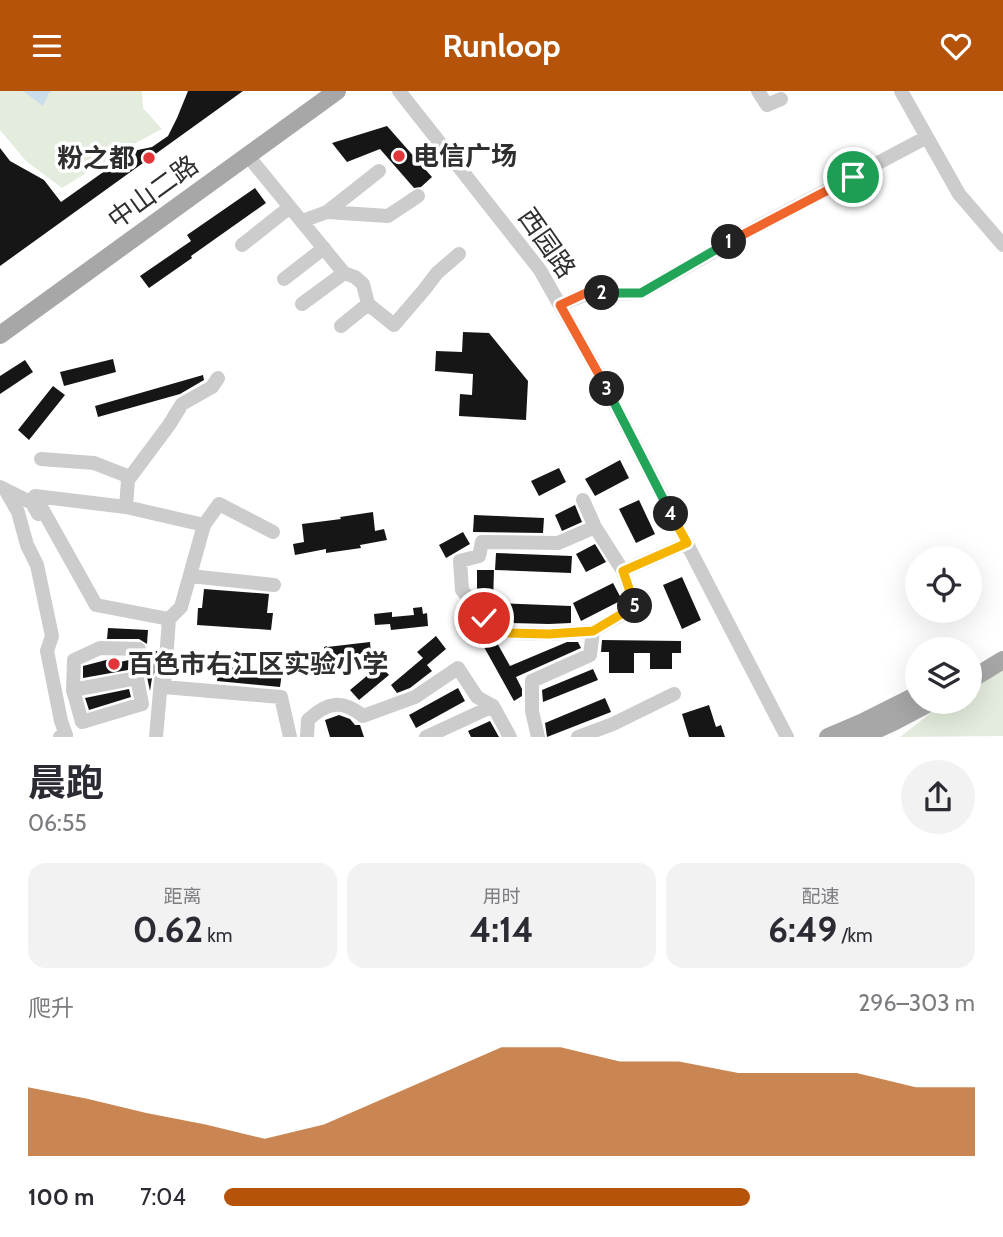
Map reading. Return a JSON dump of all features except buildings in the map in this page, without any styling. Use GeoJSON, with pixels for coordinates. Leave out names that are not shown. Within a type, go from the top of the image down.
{"type":"FeatureCollection","features":[{"type":"Feature","properties":{"kind":"main road","name":"中山二路"},"geometry":{"type":"LineString","coordinates":[[0,335],[337,91]]}},
{"type":"Feature","properties":{"kind":"main road"},"geometry":{"type":"LineString","coordinates":[[982,660],[1003,647]]}},
{"type":"Feature","properties":{"kind":"main road"},"geometry":{"type":"LineString","coordinates":[[982,673],[1003,660]]}},
{"type":"Feature","properties":{"kind":"main road"},"geometry":{"type":"LineString","coordinates":[[828,737],[905,701]]}},
{"type":"Feature","properties":{"kind":"main road"},"geometry":{"type":"LineString","coordinates":[[861,737],[908,714]]}},
{"type":"Feature","properties":{"kind":"street","name":"西园路"},"geometry":{"type":"LineString","coordinates":[[399,91],[540,270],[601,378],[787,737]]}},
{"type":"Feature","properties":{"kind":"street"},"geometry":{"type":"LineString","coordinates":[[758,91],[767,105],[778,95],[795,91]]}},
{"type":"Feature","properties":{"kind":"street"},"geometry":{"type":"LineString","coordinates":[[901,91],[958,194],[1003,245]]}},
{"type":"Feature","properties":{"kind":"street"},"geometry":{"type":"LineString","coordinates":[[560,305],[586,293],[641,293],[755,228],[927,138]]}},
{"type":"Feature","properties":{"kind":"street"},"geometry":{"type":"LineString","coordinates":[[248,156],[344,273],[363,284],[368,304],[394,325],[425,290],[436,273],[459,254]]}},
{"type":"Feature","properties":{"kind":"street"},"geometry":{"type":"LineString","coordinates":[[302,221],[327,212],[379,171]]}},
{"type":"Feature","properties":{"kind":"street"},"geometry":{"type":"LineString","coordinates":[[327,212],[387,216],[418,196]]}},
{"type":"Feature","properties":{"kind":"street"},"geometry":{"type":"LineString","coordinates":[[242,245],[290,207]]}},
{"type":"Feature","properties":{"kind":"street"},"geometry":{"type":"LineString","coordinates":[[284,279],[324,248]]}},
{"type":"Feature","properties":{"kind":"street"},"geometry":{"type":"LineString","coordinates":[[302,304],[344,273]]}},
{"type":"Feature","properties":{"kind":"street"},"geometry":{"type":"LineString","coordinates":[[341,325],[368,304]]}},
{"type":"Feature","properties":{"kind":"street"},"geometry":{"type":"LineString","coordinates":[[126,507],[128,480],[182,404],[212,387],[218,378]]}},
{"type":"Feature","properties":{"kind":"street"},"geometry":{"type":"LineString","coordinates":[[41,459],[94,463],[130,477]]}},
{"type":"Feature","properties":{"kind":"street"},"geometry":{"type":"LineString","coordinates":[[2,491],[18,512],[27,545],[37,565],[52,636],[47,651],[64,736]]}},
{"type":"Feature","properties":{"kind":"street"},"geometry":{"type":"LineString","coordinates":[[2,491],[32,503],[94,614],[166,623],[156,737]]}},
{"type":"Feature","properties":{"kind":"street"},"geometry":{"type":"LineString","coordinates":[[169,619],[96,605],[35,496],[126,507],[204,525]]}},
{"type":"Feature","properties":{"kind":"street"},"geometry":{"type":"LineString","coordinates":[[583,500],[595,527],[623,571],[635,607],[593,631],[509,633],[484,618],[462,590],[460,561],[479,556],[482,542],[558,543],[595,527]]}},
{"type":"Feature","properties":{"kind":"street"},"geometry":{"type":"LineString","coordinates":[[273,532],[219,504],[204,525],[181,607],[169,619],[164,687],[281,697],[290,737]]}},
{"type":"Feature","properties":{"kind":"street"},"geometry":{"type":"LineString","coordinates":[[623,571],[687,543]]}},
{"type":"Feature","properties":{"kind":"street"},"geometry":{"type":"LineString","coordinates":[[190,576],[274,585]]}},
{"type":"Feature","properties":{"kind":"street"},"geometry":{"type":"LineString","coordinates":[[538,737],[531,711],[532,681],[590,655],[593,631]]}},
{"type":"Feature","properties":{"kind":"street"},"geometry":{"type":"LineString","coordinates":[[82,722],[142,704],[137,678],[139,649],[100,648],[74,660],[73,690],[82,722],[87,737]]}},
{"type":"Feature","properties":{"kind":"street"},"geometry":{"type":"LineString","coordinates":[[307,737],[308,720],[319,709],[337,705],[351,706],[363,716],[415,697],[458,668],[477,697],[493,706],[510,737]]}},
{"type":"Feature","properties":{"kind":"street"},"geometry":{"type":"LineString","coordinates":[[73,690],[137,678]]}},
{"type":"Feature","properties":{"kind":"street"},"geometry":{"type":"LineString","coordinates":[[578,737],[613,724],[674,694]]}},
{"type":"Feature","properties":{"kind":"street"},"geometry":{"type":"LineString","coordinates":[[426,737],[493,706]]}},
{"type":"Feature","properties":{"kind":"green space"},"geometry":{"type":"Polygon","coordinates":[[[0,91],[142,91],[143,108],[162,129],[62,188],[26,161],[0,130],[0,91]]]}},
{"type":"Feature","properties":{"kind":"green space"},"geometry":{"type":"Polygon","coordinates":[[[1003,656],[1003,736],[900,737],[930,714],[982,714],[982,673],[1003,656]]]}},
{"type":"Feature","properties":{"kind":"water"},"geometry":{"type":"Polygon","coordinates":[[[23,91],[52,91],[43,106],[23,91]]]}},
{"type":"Feature","properties":{"kind":"place","name":"电信广场"},"geometry":{"type":"Point","coordinates":[399,156]}},
{"type":"Feature","properties":{"kind":"place","name":"粉之都"},"geometry":{"type":"Point","coordinates":[149,158]}},
{"type":"Feature","properties":{"kind":"place","name":"百色市右江区实验小学"},"geometry":{"type":"Point","coordinates":[114,664]}},
{"type":"Feature","properties":{"kind":"route"},"geometry":{"type":"LineString","coordinates":[[484,618],[509,633],[593,631],[635,607],[623,571],[687,543],[560,305],[586,293],[641,293],[755,228],[853,177]]}}]}
